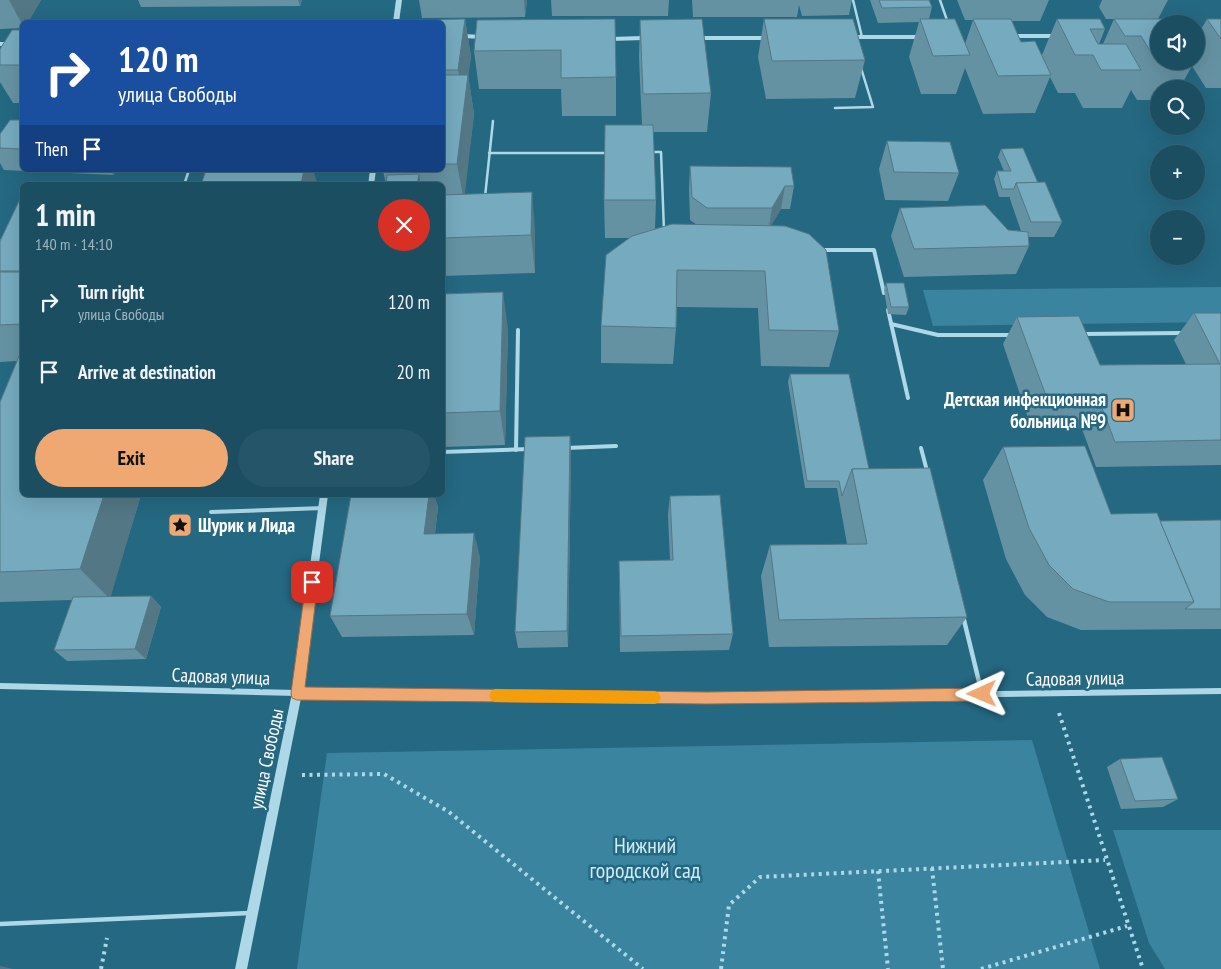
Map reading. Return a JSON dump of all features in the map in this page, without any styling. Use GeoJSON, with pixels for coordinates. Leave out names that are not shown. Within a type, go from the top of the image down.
{"type":"FeatureCollection","features":[{"type":"Feature","properties":{"kind":"street"},"geometry":{"type":"LineString","coordinates":[[396,20],[399,0]]}},
{"type":"Feature","properties":{"kind":"street"},"geometry":{"type":"LineString","coordinates":[[462,36],[491,37]]}},
{"type":"Feature","properties":{"kind":"street"},"geometry":{"type":"LineString","coordinates":[[1005,36],[1062,36]]}},
{"type":"Feature","properties":{"kind":"street"},"geometry":{"type":"LineString","coordinates":[[852,37],[926,37]]}},
{"type":"Feature","properties":{"kind":"street"},"geometry":{"type":"LineString","coordinates":[[607,39],[646,38]]}},
{"type":"Feature","properties":{"kind":"street"},"geometry":{"type":"LineString","coordinates":[[695,38],[774,38]]}},
{"type":"Feature","properties":{"kind":"street"},"geometry":{"type":"LineString","coordinates":[[0,44],[20,44]]}},
{"type":"Feature","properties":{"kind":"street","name":"улица Свободы"},"geometry":{"type":"LineString","coordinates":[[241,969],[297,693],[324,497]]}},
{"type":"Feature","properties":{"kind":"street","name":"Садовая улица"},"geometry":{"type":"LineString","coordinates":[[0,686],[297,693],[707,698],[1221,691]]}},
{"type":"Feature","properties":{"kind":"lane"},"geometry":{"type":"LineString","coordinates":[[853,0],[862,37]]}},
{"type":"Feature","properties":{"kind":"lane"},"geometry":{"type":"LineString","coordinates":[[940,0],[950,28]]}},
{"type":"Feature","properties":{"kind":"lane"},"geometry":{"type":"LineString","coordinates":[[852,37],[854,44]]}},
{"type":"Feature","properties":{"kind":"lane"},"geometry":{"type":"LineString","coordinates":[[835,108],[872,107],[859,62]]}},
{"type":"Feature","properties":{"kind":"lane"},"geometry":{"type":"LineString","coordinates":[[484,201],[493,121]]}},
{"type":"Feature","properties":{"kind":"lane"},"geometry":{"type":"LineString","coordinates":[[642,152],[661,152],[664,240]]}},
{"type":"Feature","properties":{"kind":"lane"},"geometry":{"type":"LineString","coordinates":[[489,153],[613,153]]}},
{"type":"Feature","properties":{"kind":"lane"},"geometry":{"type":"LineString","coordinates":[[814,250],[874,250],[885,298]]}},
{"type":"Feature","properties":{"kind":"lane"},"geometry":{"type":"LineString","coordinates":[[887,306],[908,398]]}},
{"type":"Feature","properties":{"kind":"lane"},"geometry":{"type":"LineString","coordinates":[[891,324],[938,335],[1015,335]]}},
{"type":"Feature","properties":{"kind":"lane"},"geometry":{"type":"LineString","coordinates":[[516,450],[518,330]]}},
{"type":"Feature","properties":{"kind":"lane"},"geometry":{"type":"LineString","coordinates":[[1072,334],[1184,333]]}},
{"type":"Feature","properties":{"kind":"lane"},"geometry":{"type":"LineString","coordinates":[[561,448],[616,446]]}},
{"type":"Feature","properties":{"kind":"lane"},"geometry":{"type":"LineString","coordinates":[[922,448],[930,481]]}},
{"type":"Feature","properties":{"kind":"lane"},"geometry":{"type":"LineString","coordinates":[[445,452],[534,449]]}},
{"type":"Feature","properties":{"kind":"lane"},"geometry":{"type":"LineString","coordinates":[[211,512],[322,508]]}},
{"type":"Feature","properties":{"kind":"lane"},"geometry":{"type":"LineString","coordinates":[[962,611],[982,694]]}},
{"type":"Feature","properties":{"kind":"lane"},"geometry":{"type":"LineString","coordinates":[[0,924],[252,912]]}},
{"type":"Feature","properties":{"kind":"path"},"geometry":{"type":"LineString","coordinates":[[1053,693],[1105,860],[1143,969]]}},
{"type":"Feature","properties":{"kind":"path"},"geometry":{"type":"LineString","coordinates":[[280,775],[384,774],[449,812],[643,969]]}},
{"type":"Feature","properties":{"kind":"path"},"geometry":{"type":"LineString","coordinates":[[721,969],[729,904],[760,876],[1105,860]]}},
{"type":"Feature","properties":{"kind":"path"},"geometry":{"type":"LineString","coordinates":[[932,868],[944,969]]}},
{"type":"Feature","properties":{"kind":"path"},"geometry":{"type":"LineString","coordinates":[[878,871],[888,969]]}},
{"type":"Feature","properties":{"kind":"path"},"geometry":{"type":"LineString","coordinates":[[101,969],[110,920]]}},
{"type":"Feature","properties":{"kind":"path"},"geometry":{"type":"LineString","coordinates":[[981,969],[1127,926]]}},
{"type":"Feature","properties":{"kind":"green space"},"geometry":{"type":"Polygon","coordinates":[[[1221,287],[1221,322],[933,326],[923,290],[1221,287]]]}},
{"type":"Feature","properties":{"kind":"green space","name":"Нижний городской сад"},"geometry":{"type":"Polygon","coordinates":[[[1032,740],[1100,969],[297,969],[327,753],[1032,740]]]}},
{"type":"Feature","properties":{"kind":"green space"},"geometry":{"type":"Polygon","coordinates":[[[1113,830],[1221,830],[1221,969],[1165,969],[1149,943],[1113,830]]]}},
{"type":"Feature","properties":{"kind":"building"},"geometry":{"type":"Polygon","coordinates":[[[879,0],[929,0],[932,7],[882,8],[879,0]]]}},
{"type":"Feature","properties":{"kind":"building"},"geometry":{"type":"Polygon","coordinates":[[[465,19],[458,70],[445,70],[445,20],[409,20],[465,19]]]}},
{"type":"Feature","properties":{"kind":"building"},"geometry":{"type":"Polygon","coordinates":[[[615,19],[616,77],[561,78],[561,50],[474,51],[477,20],[615,19]]]}},
{"type":"Feature","properties":{"kind":"building"},"geometry":{"type":"Polygon","coordinates":[[[702,19],[711,93],[643,94],[640,20],[702,19]]]}},
{"type":"Feature","properties":{"kind":"building"},"geometry":{"type":"Polygon","coordinates":[[[764,19],[853,19],[865,60],[772,61],[764,19]]]}},
{"type":"Feature","properties":{"kind":"building"},"geometry":{"type":"Polygon","coordinates":[[[920,19],[955,19],[970,55],[933,56],[920,19]]]}},
{"type":"Feature","properties":{"kind":"building"},"geometry":{"type":"Polygon","coordinates":[[[973,19],[1011,19],[1021,42],[1035,41],[1051,75],[998,76],[973,19]]]}},
{"type":"Feature","properties":{"kind":"building"},"geometry":{"type":"Polygon","coordinates":[[[1057,19],[1100,19],[1105,29],[1090,29],[1098,44],[1126,44],[1141,70],[1101,70],[1093,55],[1075,55],[1057,19]]]}},
{"type":"Feature","properties":{"kind":"building"},"geometry":{"type":"Polygon","coordinates":[[[1114,19],[1150,19],[1150,51],[1141,36],[1125,36],[1114,19]]]}},
{"type":"Feature","properties":{"kind":"building"},"geometry":{"type":"Polygon","coordinates":[[[1207,19],[1221,19],[1221,39],[1207,19]]]}},
{"type":"Feature","properties":{"kind":"building"},"geometry":{"type":"Polygon","coordinates":[[[12,30],[20,30],[20,65],[0,65],[0,49],[12,30]]]}},
{"type":"Feature","properties":{"kind":"building"},"geometry":{"type":"Polygon","coordinates":[[[445,75],[468,75],[457,164],[445,164],[445,75]]]}},
{"type":"Feature","properties":{"kind":"building"},"geometry":{"type":"Polygon","coordinates":[[[10,120],[20,120],[20,149],[0,148],[0,134],[10,120]]]}},
{"type":"Feature","properties":{"kind":"building"},"geometry":{"type":"Polygon","coordinates":[[[605,125],[653,125],[656,200],[604,200],[605,125]]]}},
{"type":"Feature","properties":{"kind":"building"},"geometry":{"type":"Polygon","coordinates":[[[887,141],[950,142],[959,173],[894,172],[887,141]]]}},
{"type":"Feature","properties":{"kind":"building"},"geometry":{"type":"Polygon","coordinates":[[[1023,148],[1038,183],[1016,183],[1014,189],[1002,189],[997,171],[1011,171],[1001,149],[1023,148]]]}},
{"type":"Feature","properties":{"kind":"building"},"geometry":{"type":"Polygon","coordinates":[[[690,166],[791,167],[794,186],[785,186],[772,208],[707,208],[692,197],[690,166]]]}},
{"type":"Feature","properties":{"kind":"building"},"geometry":{"type":"Polygon","coordinates":[[[205,172],[304,172],[302,182],[202,182],[205,172]]]}},
{"type":"Feature","properties":{"kind":"building"},"geometry":{"type":"Polygon","coordinates":[[[419,174],[418,182],[386,182],[387,175],[419,174]]]}},
{"type":"Feature","properties":{"kind":"building"},"geometry":{"type":"Polygon","coordinates":[[[1045,182],[1062,222],[1031,222],[1016,183],[1045,182]]]}},
{"type":"Feature","properties":{"kind":"building"},"geometry":{"type":"Polygon","coordinates":[[[532,192],[531,235],[445,238],[445,195],[532,192]]]}},
{"type":"Feature","properties":{"kind":"building"},"geometry":{"type":"Polygon","coordinates":[[[20,199],[20,271],[0,271],[0,241],[20,199]]]}},
{"type":"Feature","properties":{"kind":"building"},"geometry":{"type":"Polygon","coordinates":[[[985,205],[1008,230],[1028,232],[1029,246],[914,249],[900,208],[985,205]]]}},
{"type":"Feature","properties":{"kind":"building"},"geometry":{"type":"Polygon","coordinates":[[[672,224],[785,226],[809,234],[826,250],[839,331],[769,330],[765,271],[677,270],[676,328],[601,326],[606,255],[632,236],[672,224]]]}},
{"type":"Feature","properties":{"kind":"building"},"geometry":{"type":"Polygon","coordinates":[[[0,272],[20,272],[20,324],[0,325],[0,272]]]}},
{"type":"Feature","properties":{"kind":"building"},"geometry":{"type":"Polygon","coordinates":[[[886,283],[904,283],[909,307],[891,307],[886,283]]]}},
{"type":"Feature","properties":{"kind":"building"},"geometry":{"type":"Polygon","coordinates":[[[503,292],[500,411],[445,413],[445,294],[503,292]]]}},
{"type":"Feature","properties":{"kind":"building"},"geometry":{"type":"Polygon","coordinates":[[[1194,313],[1221,313],[1221,440],[1115,442],[1100,403],[1049,404],[1017,317],[1079,316],[1100,365],[1220,364],[1194,313]]]}},
{"type":"Feature","properties":{"kind":"building"},"geometry":{"type":"Polygon","coordinates":[[[20,354],[20,497],[103,497],[80,569],[0,572],[0,402],[20,354]]]}},
{"type":"Feature","properties":{"kind":"building"},"geometry":{"type":"Polygon","coordinates":[[[790,374],[849,374],[869,469],[852,469],[842,496],[839,481],[807,481],[790,374]]]}},
{"type":"Feature","properties":{"kind":"building"},"geometry":{"type":"Polygon","coordinates":[[[570,436],[567,631],[515,632],[525,437],[570,436]]]}},
{"type":"Feature","properties":{"kind":"building"},"geometry":{"type":"Polygon","coordinates":[[[1085,446],[1111,514],[1157,513],[1194,602],[1109,602],[1073,589],[1049,565],[1029,528],[1003,447],[1085,446]]]}},
{"type":"Feature","properties":{"kind":"building"},"geometry":{"type":"Polygon","coordinates":[[[930,468],[967,617],[779,620],[770,545],[867,544],[852,469],[930,468]]]}},
{"type":"Feature","properties":{"kind":"building"},"geometry":{"type":"Polygon","coordinates":[[[720,495],[733,634],[621,636],[619,561],[673,560],[670,496],[720,495]]]}},
{"type":"Feature","properties":{"kind":"building"},"geometry":{"type":"Polygon","coordinates":[[[351,497],[429,497],[424,534],[474,533],[467,614],[330,616],[351,497]]]}},
{"type":"Feature","properties":{"kind":"building"},"geometry":{"type":"Polygon","coordinates":[[[1221,520],[1221,609],[1185,609],[1194,602],[1160,521],[1221,520]]]}},
{"type":"Feature","properties":{"kind":"building"},"geometry":{"type":"Polygon","coordinates":[[[151,596],[135,649],[54,650],[73,597],[151,596]]]}},
{"type":"Feature","properties":{"kind":"building"},"geometry":{"type":"Polygon","coordinates":[[[1162,757],[1178,799],[1135,801],[1120,759],[1162,757]]]}},
{"type":"Feature","properties":{"kind":"slow traffic"},"geometry":{"type":"LineString","coordinates":[[495,696],[655,698]]}},
{"type":"Feature","properties":{"kind":"place","name":"Детская инфекционная больница №9"},"geometry":{"type":"Point","coordinates":[1123,410]}},
{"type":"Feature","properties":{"kind":"place","name":"Шурик и Лида"},"geometry":{"type":"Point","coordinates":[180,525]}},
{"type":"Feature","properties":{"kind":"route"},"geometry":{"type":"LineString","coordinates":[[312,582],[297,693],[707,698],[982,694]]}}]}
